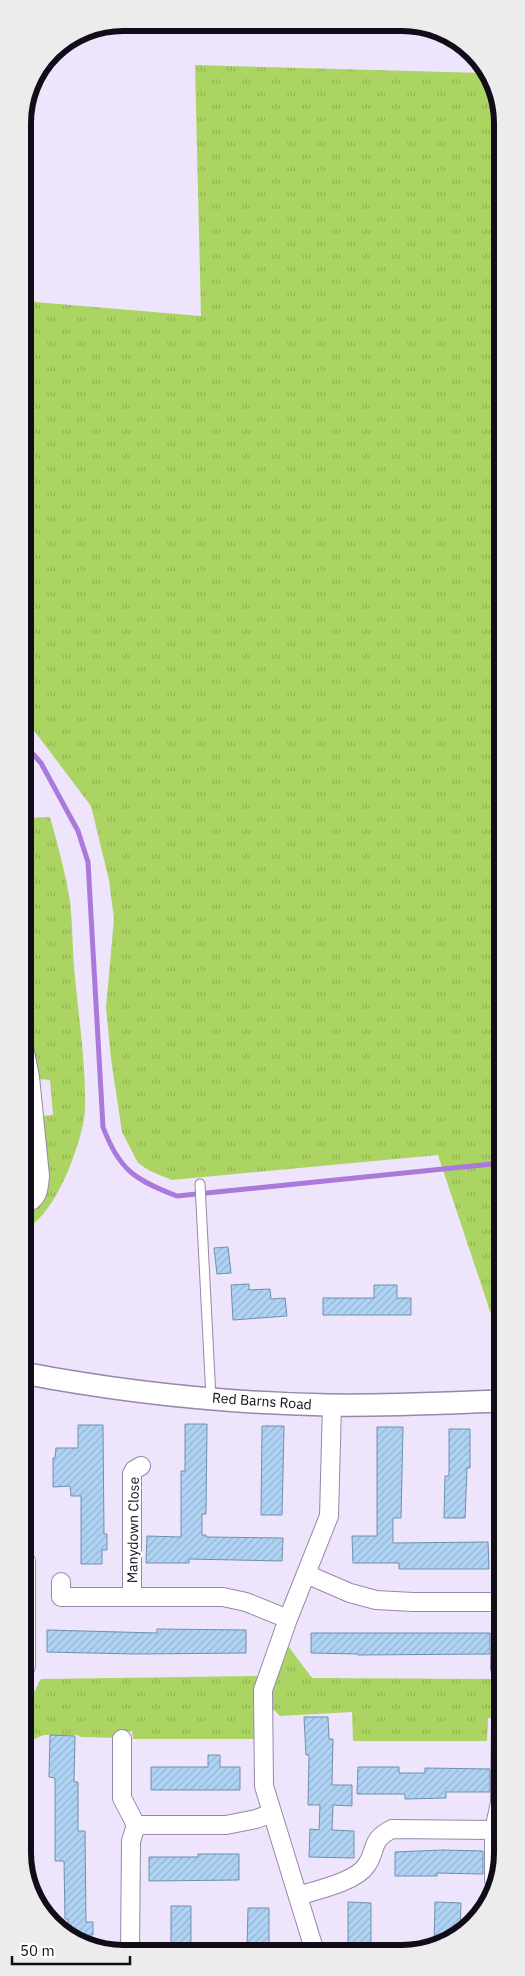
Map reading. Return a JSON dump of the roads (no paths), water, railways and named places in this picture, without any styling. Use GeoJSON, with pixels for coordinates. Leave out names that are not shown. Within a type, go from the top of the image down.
{"type":"FeatureCollection","features":[{"type":"Feature","properties":{"kind":"street"},"geometry":{"type":"LineString","coordinates":[[31,1087],[40,1176],[39,1190],[35,1199],[31,1201]]}},
{"type":"Feature","properties":{"kind":"street","name":"Red Barns Road"},"geometry":{"type":"LineString","coordinates":[[31,1374],[84,1384],[211,1398],[332,1405],[494,1401]]}},
{"type":"Feature","properties":{"kind":"street"},"geometry":{"type":"LineString","coordinates":[[313,1945],[264,1786],[263,1690],[288,1619],[330,1516],[332,1405]]}},
{"type":"Feature","properties":{"kind":"street","name":"Manydown Close"},"geometry":{"type":"LineString","coordinates":[[132,1597],[132,1474],[134,1470],[141,1466]]}},
{"type":"Feature","properties":{"kind":"street"},"geometry":{"type":"LineString","coordinates":[[306,1574],[350,1593],[376,1600],[494,1602]]}},
{"type":"Feature","properties":{"kind":"street","name":"Manydown Close"},"geometry":{"type":"LineString","coordinates":[[61,1582],[61,1597],[223,1597],[246,1602],[288,1619]]}},
{"type":"Feature","properties":{"kind":"street"},"geometry":{"type":"LineString","coordinates":[[122,1739],[122,1798],[136,1825],[130,1841],[130,1945]]}},
{"type":"Feature","properties":{"kind":"street"},"geometry":{"type":"LineString","coordinates":[[136,1825],[226,1825],[256,1819],[272,1813]]}},
{"type":"Feature","properties":{"kind":"street"},"geometry":{"type":"LineString","coordinates":[[298,1896],[350,1878],[366,1867],[380,1835],[392,1828],[494,1830],[494,1858]]}},
{"type":"Feature","properties":{"kind":"lane"},"geometry":{"type":"LineString","coordinates":[[200,1184],[211,1398]]}},
{"type":"Feature","properties":{"kind":"waterway"},"geometry":{"type":"LineString","coordinates":[[31,752],[41,763],[78,831],[88,862],[103,1127],[115,1154],[130,1172],[150,1185],[177,1196],[494,1164]]}}]}
